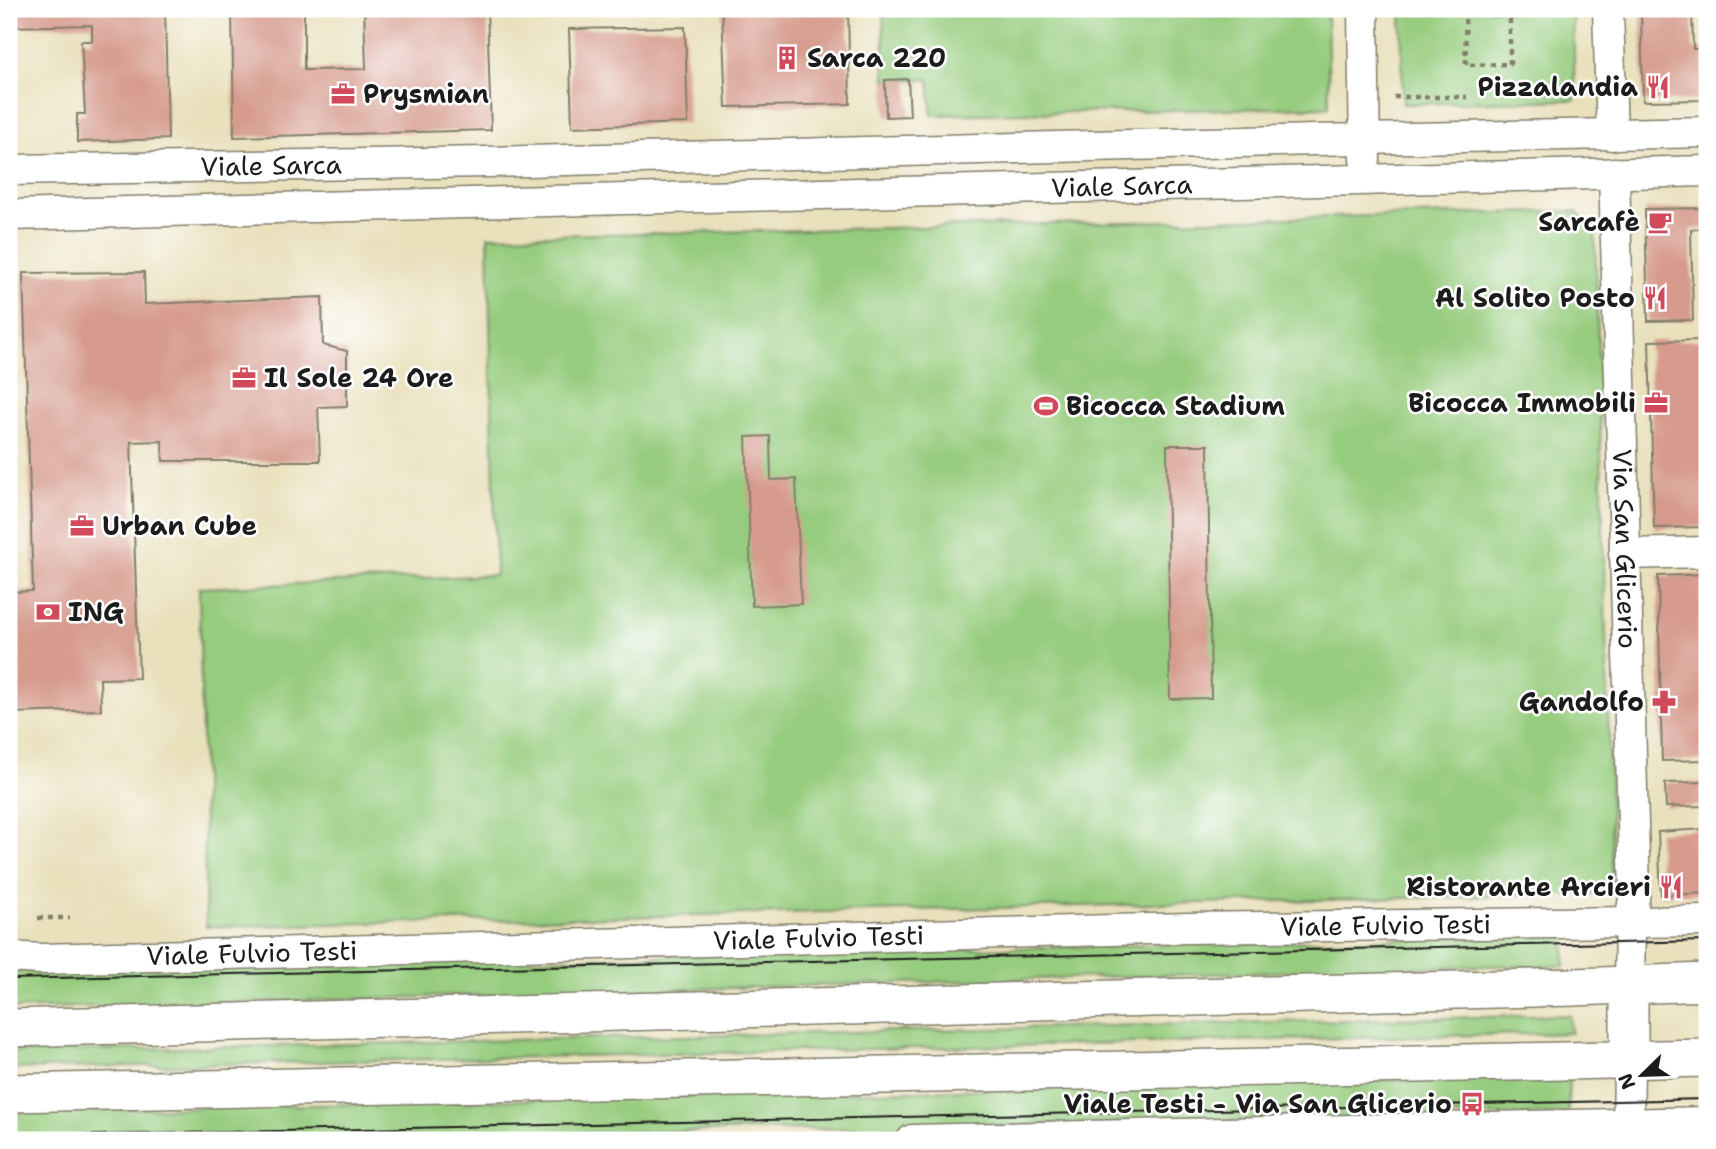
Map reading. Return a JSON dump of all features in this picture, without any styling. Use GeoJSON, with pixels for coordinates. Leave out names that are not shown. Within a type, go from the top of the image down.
{"type":"FeatureCollection","features":[{"type":"Feature","properties":{"kind":"main road"},"geometry":{"type":"LineString","coordinates":[[9,1028],[1707,982]]}},
{"type":"Feature","properties":{"kind":"main road"},"geometry":{"type":"LineString","coordinates":[[1629,985],[1629,1060]]}},
{"type":"Feature","properties":{"kind":"main road"},"geometry":{"type":"LineString","coordinates":[[9,1093],[1707,1058]]}},
{"type":"Feature","properties":{"kind":"street"},"geometry":{"type":"LineString","coordinates":[[1363,9],[1365,180]]}},
{"type":"Feature","properties":{"kind":"street"},"geometry":{"type":"LineString","coordinates":[[1608,9],[1612,135]]}},
{"type":"Feature","properties":{"kind":"street","name":"Viale Sarca"},"geometry":{"type":"LineString","coordinates":[[9,170],[536,161],[1707,132]]}},
{"type":"Feature","properties":{"kind":"street"},"geometry":{"type":"LineString","coordinates":[[536,161],[536,201]]}},
{"type":"Feature","properties":{"kind":"street","name":"Viale Sarca"},"geometry":{"type":"LineString","coordinates":[[9,215],[1707,171]]}},
{"type":"Feature","properties":{"kind":"street","name":"Via San Glicerio"},"geometry":{"type":"LineString","coordinates":[[1614,173],[1635,892],[1630,923]]}},
{"type":"Feature","properties":{"kind":"street"},"geometry":{"type":"LineString","coordinates":[[1624,554],[1707,552]]}},
{"type":"Feature","properties":{"kind":"street","name":"Viale Fulvio Testi"},"geometry":{"type":"LineString","coordinates":[[9,957],[40,959],[1188,928],[1707,921]]}},
{"type":"Feature","properties":{"kind":"street"},"geometry":{"type":"LineString","coordinates":[[1629,985],[1630,923]]}},
{"type":"Feature","properties":{"kind":"street"},"geometry":{"type":"LineString","coordinates":[[1628,1132],[1629,1060]]}},
{"type":"Feature","properties":{"kind":"street"},"geometry":{"type":"LineString","coordinates":[[912,1140],[1515,1127],[1628,1132],[1707,1122]]}},
{"type":"Feature","properties":{"kind":"path"},"geometry":{"type":"LineString","coordinates":[[1465,9],[1466,65],[1510,64],[1510,9]]}},
{"type":"Feature","properties":{"kind":"path"},"geometry":{"type":"LineString","coordinates":[[1511,95],[1581,94]]}},
{"type":"Feature","properties":{"kind":"path"},"geometry":{"type":"LineString","coordinates":[[1394,97],[1467,97]]}},
{"type":"Feature","properties":{"kind":"path"},"geometry":{"type":"LineString","coordinates":[[38,918],[70,918]]}},
{"type":"Feature","properties":{"kind":"green space"},"geometry":{"type":"Polygon","coordinates":[[[883,9],[1327,9],[1329,107],[932,115],[929,79],[885,80],[883,9]]]}},
{"type":"Feature","properties":{"kind":"green space"},"geometry":{"type":"Polygon","coordinates":[[[1401,9],[1573,9],[1575,100],[1403,104],[1401,9]]]}},
{"type":"Feature","properties":{"kind":"green space","name":"Bicocca Stadium"},"geometry":{"type":"Polygon","coordinates":[[[1576,211],[1595,234],[1613,893],[206,927],[199,588],[496,575],[488,236],[1576,211]]]}},
{"type":"Feature","properties":{"kind":"green space"},"geometry":{"type":"Polygon","coordinates":[[[1564,934],[1565,966],[1480,966],[9,1009],[9,971],[1564,934]]]}},
{"type":"Feature","properties":{"kind":"green space"},"geometry":{"type":"Polygon","coordinates":[[[1570,1015],[1571,1033],[9,1069],[9,1052],[1570,1015]]]}},
{"type":"Feature","properties":{"kind":"green space"},"geometry":{"type":"Polygon","coordinates":[[[1569,1076],[1568,1114],[261,1140],[9,1140],[9,1112],[1569,1076]]]}},
{"type":"Feature","properties":{"kind":"building"},"geometry":{"type":"Polygon","coordinates":[[[9,9],[165,9],[168,139],[77,142],[77,114],[85,114],[81,41],[92,41],[92,25],[9,27],[9,9]]]}},
{"type":"Feature","properties":{"kind":"building"},"geometry":{"type":"Polygon","coordinates":[[[232,9],[304,9],[304,70],[366,69],[364,9],[487,9],[491,130],[234,137],[232,9]]]}},
{"type":"Feature","properties":{"kind":"building","name":"Sarca 220"},"geometry":{"type":"Polygon","coordinates":[[[848,9],[850,104],[726,107],[722,11],[848,9]]]}},
{"type":"Feature","properties":{"kind":"building"},"geometry":{"type":"Polygon","coordinates":[[[1641,9],[1692,9],[1693,49],[1707,49],[1707,100],[1643,101],[1641,9]]]}},
{"type":"Feature","properties":{"kind":"building"},"geometry":{"type":"Polygon","coordinates":[[[685,27],[688,123],[572,127],[569,29],[685,27]]]}},
{"type":"Feature","properties":{"kind":"building"},"geometry":{"type":"Polygon","coordinates":[[[908,79],[910,116],[886,117],[885,80],[908,79]]]}},
{"type":"Feature","properties":{"kind":"building"},"geometry":{"type":"Polygon","coordinates":[[[1707,208],[1707,228],[1691,229],[1693,320],[1648,321],[1645,209],[1707,208]]]}},
{"type":"Feature","properties":{"kind":"building","name":"Urban Cube"},"geometry":{"type":"Polygon","coordinates":[[[144,272],[145,304],[322,297],[323,345],[347,351],[347,406],[318,407],[320,461],[163,461],[162,441],[131,442],[139,678],[100,679],[101,710],[13,713],[10,592],[33,591],[23,273],[144,272]]]}},
{"type":"Feature","properties":{"kind":"building"},"geometry":{"type":"Polygon","coordinates":[[[1707,340],[1707,527],[1654,528],[1649,341],[1707,340]]]}},
{"type":"Feature","properties":{"kind":"building"},"geometry":{"type":"Polygon","coordinates":[[[770,436],[771,480],[796,479],[801,604],[752,606],[746,437],[770,436]]]}},
{"type":"Feature","properties":{"kind":"building"},"geometry":{"type":"Polygon","coordinates":[[[1167,445],[1208,445],[1211,698],[1170,699],[1167,445]]]}},
{"type":"Feature","properties":{"kind":"building"},"geometry":{"type":"Polygon","coordinates":[[[1707,574],[1707,760],[1662,761],[1658,576],[1707,574]]]}},
{"type":"Feature","properties":{"kind":"building"},"geometry":{"type":"Polygon","coordinates":[[[1707,782],[1707,806],[1666,807],[1665,783],[1707,782]]]}},
{"type":"Feature","properties":{"kind":"building"},"geometry":{"type":"Polygon","coordinates":[[[1705,829],[1707,893],[1661,895],[1658,832],[1705,829]]]}},
{"type":"Feature","properties":{"kind":"tram line"},"geometry":{"type":"LineString","coordinates":[[9,979],[1707,941]]}},
{"type":"Feature","properties":{"kind":"tram line"},"geometry":{"type":"LineString","coordinates":[[9,1137],[1707,1099]]}},
{"type":"Feature","properties":{"kind":"place","name":"Sarca 220"},"geometry":{"type":"Point","coordinates":[787,58]}},
{"type":"Feature","properties":{"kind":"place","name":"Pizzalandia"},"geometry":{"type":"Point","coordinates":[1658,87]}},
{"type":"Feature","properties":{"kind":"place","name":"Prysmian"},"geometry":{"type":"Point","coordinates":[343,94]}},
{"type":"Feature","properties":{"kind":"place","name":"Sarcafè"},"geometry":{"type":"Point","coordinates":[1660,222]}},
{"type":"Feature","properties":{"kind":"place","name":"Al Solito Posto"},"geometry":{"type":"Point","coordinates":[1655,298]}},
{"type":"Feature","properties":{"kind":"place","name":"Il Sole 24 Ore"},"geometry":{"type":"Point","coordinates":[244,378]}},
{"type":"Feature","properties":{"kind":"place","name":"Bicocca Immobili"},"geometry":{"type":"Point","coordinates":[1656,403]}},
{"type":"Feature","properties":{"kind":"place","name":"Bicocca Stadium"},"geometry":{"type":"Point","coordinates":[1046,406]}},
{"type":"Feature","properties":{"kind":"place","name":"Urban Cube"},"geometry":{"type":"Point","coordinates":[82,526]}},
{"type":"Feature","properties":{"kind":"place","name":"ING"},"geometry":{"type":"Point","coordinates":[48,612]}},
{"type":"Feature","properties":{"kind":"place","name":"Gandolfo"},"geometry":{"type":"Point","coordinates":[1664,702]}},
{"type":"Feature","properties":{"kind":"place","name":"Ristorante Arcieri"},"geometry":{"type":"Point","coordinates":[1671,887]}},
{"type":"Feature","properties":{"kind":"place","name":"Viale Testi - Via San Glicerio"},"geometry":{"type":"Point","coordinates":[1472,1104]}}]}
